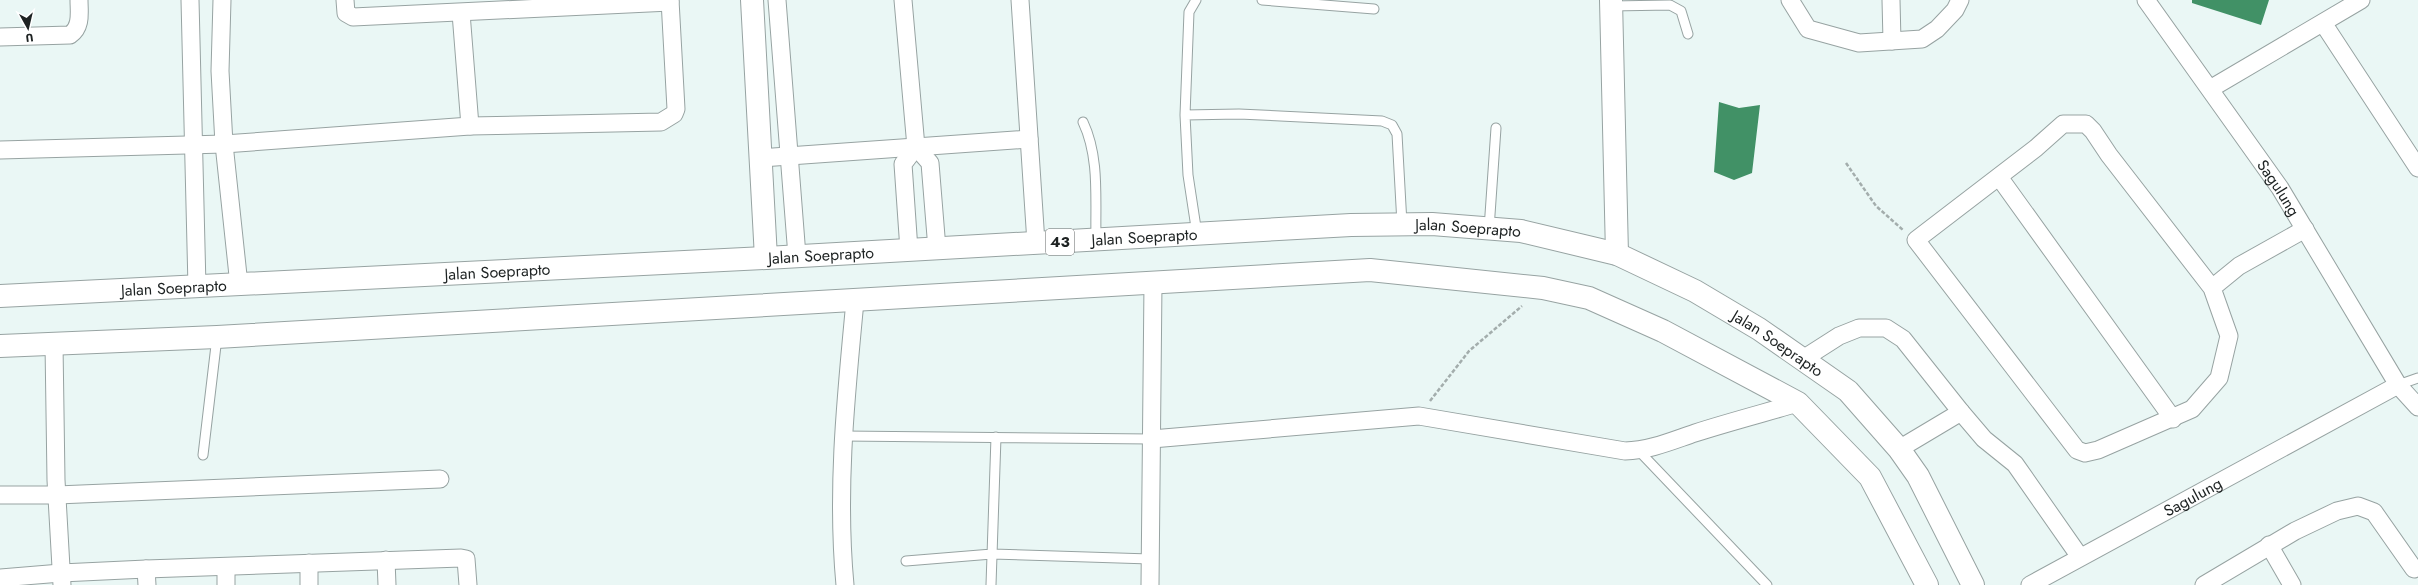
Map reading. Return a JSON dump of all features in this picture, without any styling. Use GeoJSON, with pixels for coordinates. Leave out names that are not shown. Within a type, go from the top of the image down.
{"type":"FeatureCollection","features":[{"type":"Feature","properties":{"kind":"main road"},"geometry":{"type":"LineString","coordinates":[[752,0],[766,258]]}},
{"type":"Feature","properties":{"kind":"main road"},"geometry":{"type":"LineString","coordinates":[[1611,3],[1617,254]]}},
{"type":"Feature","properties":{"kind":"main road","name":"Jalan Soeprapto"},"geometry":{"type":"LineString","coordinates":[[0,296],[766,258],[1351,225],[1432,224],[1522,231],[1617,254],[1695,291],[1760,329],[1848,391],[1899,449],[1918,476],[1973,585]]}},
{"type":"Feature","properties":{"kind":"main road"},"geometry":{"type":"LineString","coordinates":[[0,346],[217,338],[1370,270],[1542,288],[1589,298],[1663,331],[1798,403],[1870,477],[1927,585]]}},
{"type":"Feature","properties":{"kind":"street"},"geometry":{"type":"LineString","coordinates":[[0,37],[70,35],[77,28],[79,22],[79,0]]}},
{"type":"Feature","properties":{"kind":"street"},"geometry":{"type":"LineString","coordinates":[[190,0],[197,287]]}},
{"type":"Feature","properties":{"kind":"street"},"geometry":{"type":"LineString","coordinates":[[222,0],[220,71],[224,144],[238,285]]}},
{"type":"Feature","properties":{"kind":"street"},"geometry":{"type":"LineString","coordinates":[[0,150],[224,144],[470,126],[653,123],[667,119],[674,114],[676,109],[670,1],[461,13],[353,17],[346,13],[345,0]]}},
{"type":"Feature","properties":{"kind":"street"},"geometry":{"type":"LineString","coordinates":[[777,0],[797,256]]}},
{"type":"Feature","properties":{"kind":"street"},"geometry":{"type":"LineString","coordinates":[[903,0],[916,147],[930,163],[937,249]]}},
{"type":"Feature","properties":{"kind":"street"},"geometry":{"type":"LineString","coordinates":[[1020,0],[1036,243]]}},
{"type":"Feature","properties":{"kind":"street"},"geometry":{"type":"LineString","coordinates":[[1790,0],[1808,28],[1859,43],[1922,39],[1937,29],[1955,10],[1960,0]]}},
{"type":"Feature","properties":{"kind":"street"},"geometry":{"type":"LineString","coordinates":[[1891,0],[1892,41]]}},
{"type":"Feature","properties":{"kind":"street","name":"Sagulung"},"geometry":{"type":"LineString","coordinates":[[2146,0],[2280,188],[2398,385],[2418,407]]}},
{"type":"Feature","properties":{"kind":"street"},"geometry":{"type":"LineString","coordinates":[[2210,90],[2361,0]]}},
{"type":"Feature","properties":{"kind":"street"},"geometry":{"type":"LineString","coordinates":[[461,13],[470,126]]}},
{"type":"Feature","properties":{"kind":"street"},"geometry":{"type":"LineString","coordinates":[[2323,22],[2418,168]]}},
{"type":"Feature","properties":{"kind":"street"},"geometry":{"type":"LineString","coordinates":[[2063,124],[2086,124],[2094,131],[2109,155],[2212,288],[2229,336],[2219,378],[2192,409],[2173,419],[2098,450],[2085,454],[2077,450],[1916,240],[1999,177],[2063,124]]}},
{"type":"Feature","properties":{"kind":"street"},"geometry":{"type":"LineString","coordinates":[[760,158],[1029,139]]}},
{"type":"Feature","properties":{"kind":"street"},"geometry":{"type":"LineString","coordinates":[[909,250],[903,164],[916,147]]}},
{"type":"Feature","properties":{"kind":"street"},"geometry":{"type":"LineString","coordinates":[[1999,177],[2173,419]]}},
{"type":"Feature","properties":{"kind":"street"},"geometry":{"type":"LineString","coordinates":[[2212,288],[2239,266],[2305,228]]}},
{"type":"Feature","properties":{"kind":"street"},"geometry":{"type":"LineString","coordinates":[[1150,585],[1153,283]]}},
{"type":"Feature","properties":{"kind":"street"},"geometry":{"type":"LineString","coordinates":[[845,585],[842,550],[843,436],[855,301]]}},
{"type":"Feature","properties":{"kind":"street"},"geometry":{"type":"LineString","coordinates":[[1803,359],[1839,336],[1859,328],[1886,328],[1903,339],[1961,412],[1984,438],[2015,464],[2080,556]]}},
{"type":"Feature","properties":{"kind":"street"},"geometry":{"type":"LineString","coordinates":[[54,344],[57,495],[62,579]]}},
{"type":"Feature","properties":{"kind":"street","name":"Sagulung"},"geometry":{"type":"LineString","coordinates":[[2030,585],[2080,556],[2398,385]]}},
{"type":"Feature","properties":{"kind":"street"},"geometry":{"type":"LineString","coordinates":[[1152,438],[1419,416],[1530,437],[1625,451],[1639,451],[1655,448],[1695,433],[1798,403]]}},
{"type":"Feature","properties":{"kind":"street"},"geometry":{"type":"LineString","coordinates":[[1899,449],[1961,412]]}},
{"type":"Feature","properties":{"kind":"street"},"geometry":{"type":"LineString","coordinates":[[0,496],[57,495],[440,478]]}},
{"type":"Feature","properties":{"kind":"street"},"geometry":{"type":"LineString","coordinates":[[2204,585],[2269,545],[2337,511],[2358,506],[2374,512],[2417,571]]}},
{"type":"Feature","properties":{"kind":"street"},"geometry":{"type":"LineString","coordinates":[[2269,545],[2292,585]]}},
{"type":"Feature","properties":{"kind":"street"},"geometry":{"type":"LineString","coordinates":[[0,578],[62,579],[146,577],[226,567],[386,560],[466,559],[468,585]]}},
{"type":"Feature","properties":{"kind":"street"},"geometry":{"type":"LineString","coordinates":[[386,560],[387,585]]}},
{"type":"Feature","properties":{"kind":"street"},"geometry":{"type":"LineString","coordinates":[[309,563],[309,585]]}},
{"type":"Feature","properties":{"kind":"street"},"geometry":{"type":"LineString","coordinates":[[226,567],[226,585]]}},
{"type":"Feature","properties":{"kind":"lane"},"geometry":{"type":"LineString","coordinates":[[1196,0],[1189,12],[1185,115],[1188,175],[1197,234]]}},
{"type":"Feature","properties":{"kind":"lane"},"geometry":{"type":"LineString","coordinates":[[1262,0],[1374,9]]}},
{"type":"Feature","properties":{"kind":"lane"},"geometry":{"type":"LineString","coordinates":[[1611,3],[1670,5],[1681,11],[1688,34]]}},
{"type":"Feature","properties":{"kind":"lane"},"geometry":{"type":"LineString","coordinates":[[1185,115],[1239,114],[1382,121],[1392,125],[1397,134],[1402,225]]}},
{"type":"Feature","properties":{"kind":"lane"},"geometry":{"type":"LineString","coordinates":[[1083,122],[1093,147],[1095,162],[1096,240]]}},
{"type":"Feature","properties":{"kind":"lane"},"geometry":{"type":"LineString","coordinates":[[1489,229],[1496,128]]}},
{"type":"Feature","properties":{"kind":"lane"},"geometry":{"type":"LineString","coordinates":[[203,455],[217,338]]}},
{"type":"Feature","properties":{"kind":"lane"},"geometry":{"type":"LineString","coordinates":[[2398,385],[2418,378]]}},
{"type":"Feature","properties":{"kind":"lane"},"geometry":{"type":"LineString","coordinates":[[843,436],[1152,438]]}},
{"type":"Feature","properties":{"kind":"lane"},"geometry":{"type":"LineString","coordinates":[[991,585],[996,437]]}},
{"type":"Feature","properties":{"kind":"lane"},"geometry":{"type":"LineString","coordinates":[[1639,451],[1767,585]]}},
{"type":"Feature","properties":{"kind":"lane"},"geometry":{"type":"LineString","coordinates":[[906,561],[992,554],[1150,559]]}},
{"type":"Feature","properties":{"kind":"path"},"geometry":{"type":"LineString","coordinates":[[1846,163],[1876,206],[1916,240]]}},
{"type":"Feature","properties":{"kind":"path"},"geometry":{"type":"LineString","coordinates":[[1419,416],[1469,351],[1542,288]]}},
{"type":"Feature","properties":{"kind":"building"},"geometry":{"type":"Polygon","coordinates":[[[2192,0],[2269,0],[2261,25],[2192,3],[2192,0]]]}},
{"type":"Feature","properties":{"kind":"building"},"geometry":{"type":"Polygon","coordinates":[[[1719,102],[1739,108],[1760,105],[1752,173],[1734,180],[1714,172],[1719,102]]]}}]}
